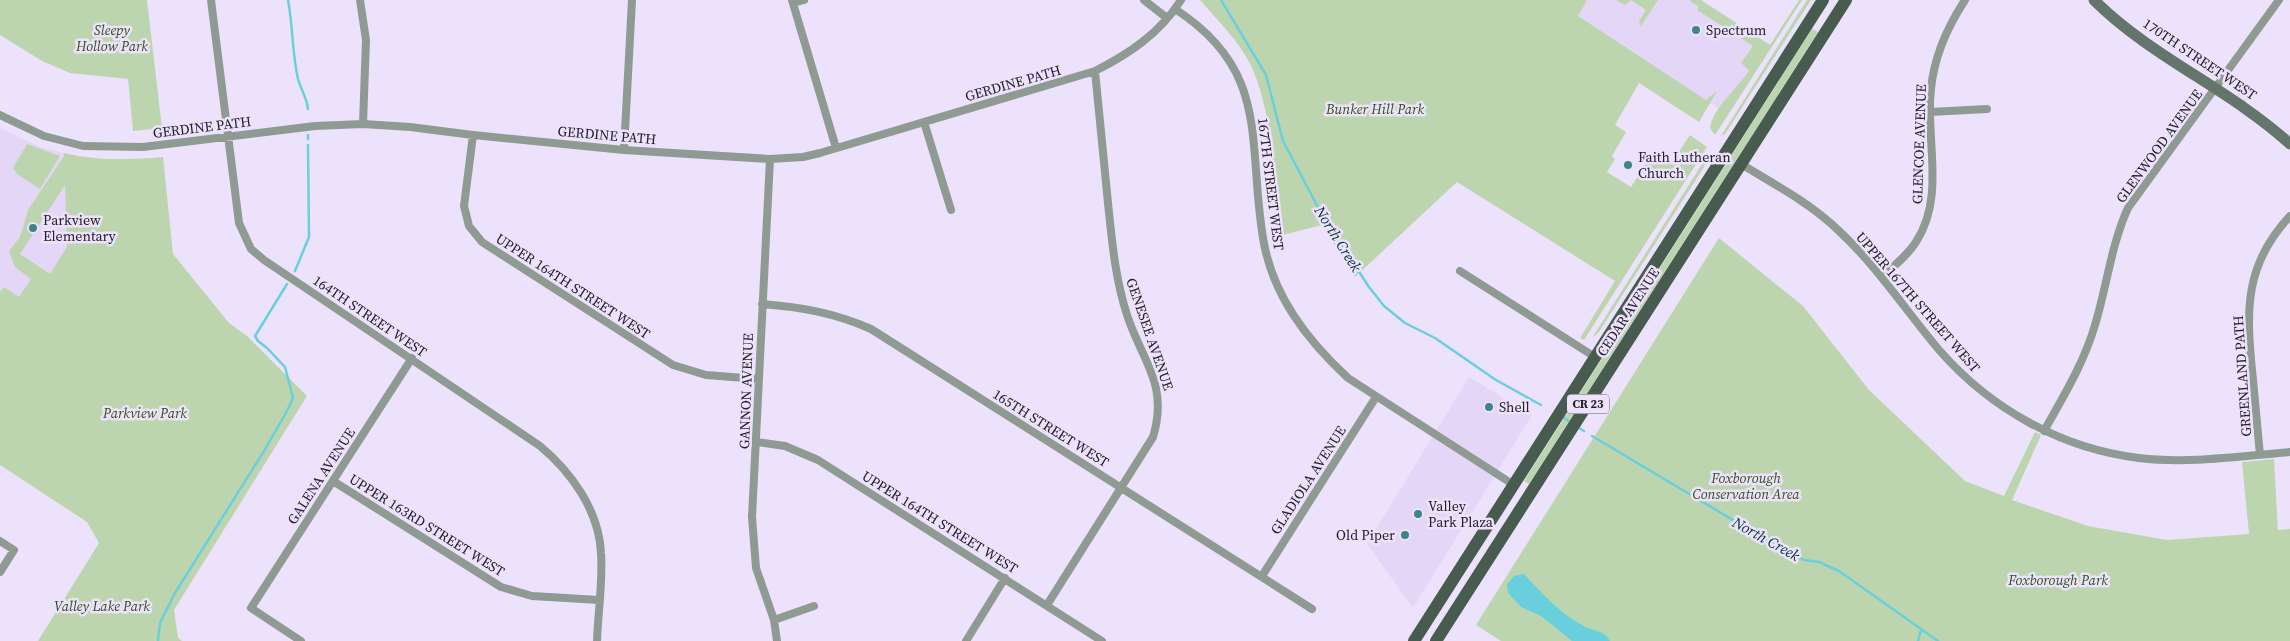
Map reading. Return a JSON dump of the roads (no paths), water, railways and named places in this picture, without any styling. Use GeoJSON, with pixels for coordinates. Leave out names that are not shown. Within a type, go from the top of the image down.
{"type":"FeatureCollection","features":[{"type":"Feature","properties":{"kind":"main road","name":"CEDAR AVENUE"},"geometry":{"type":"LineString","coordinates":[[1414,641],[1823,0]]}},
{"type":"Feature","properties":{"kind":"main road","name":"CEDAR AVENUE"},"geometry":{"type":"LineString","coordinates":[[1436,641],[1846,0]]}},
{"type":"Feature","properties":{"kind":"main road"},"geometry":{"type":"LineString","coordinates":[[1499,542],[1512,508],[1514,485]]}},
{"type":"Feature","properties":{"kind":"street","name":"164TH STREET WEST"},"geometry":{"type":"LineString","coordinates":[[211,0],[239,224],[251,249],[264,260],[412,358],[556,459],[585,500],[598,537],[601,552],[597,641]]}},
{"type":"Feature","properties":{"kind":"street"},"geometry":{"type":"LineString","coordinates":[[360,0],[366,40],[363,124]]}},
{"type":"Feature","properties":{"kind":"street"},"geometry":{"type":"LineString","coordinates":[[624,150],[632,0]]}},
{"type":"Feature","properties":{"kind":"street"},"geometry":{"type":"LineString","coordinates":[[804,0],[792,2],[836,148]]}},
{"type":"Feature","properties":{"kind":"street"},"geometry":{"type":"LineString","coordinates":[[1144,0],[1167,18]]}},
{"type":"Feature","properties":{"kind":"street","name":"GERDINE PATH"},"geometry":{"type":"LineString","coordinates":[[0,115],[44,136],[83,146],[143,146],[315,126],[363,124],[410,126],[472,135],[624,150],[770,159],[803,157],[1095,71],[1136,47],[1167,18],[1181,0]]}},
{"type":"Feature","properties":{"kind":"street","name":"GLENCOE AVENUE"},"geometry":{"type":"LineString","coordinates":[[1881,277],[1917,241],[1930,210],[1933,175],[1930,112],[1931,88],[1946,34],[1965,0]]}},
{"type":"Feature","properties":{"kind":"street","name":"170TH STREET WEST"},"geometry":{"type":"LineString","coordinates":[[2094,0],[2135,34],[2264,121],[2290,144]]}},
{"type":"Feature","properties":{"kind":"street","name":"GLENWOOD AVENUE"},"geometry":{"type":"LineString","coordinates":[[2044,431],[2076,372],[2095,326],[2116,240],[2128,208],[2217,88],[2279,0]]}},
{"type":"Feature","properties":{"kind":"street","name":"167TH STREET WEST"},"geometry":{"type":"LineString","coordinates":[[1175,9],[1198,24],[1216,41],[1230,60],[1242,82],[1250,115],[1263,239],[1284,301],[1301,328],[1324,356],[1348,378],[1514,485]]}},
{"type":"Feature","properties":{"kind":"street","name":"GENESEE AVENUE"},"geometry":{"type":"LineString","coordinates":[[1047,605],[1153,437],[1158,419],[1159,402],[1155,380],[1127,316],[1115,270],[1095,71]]}},
{"type":"Feature","properties":{"kind":"street"},"geometry":{"type":"LineString","coordinates":[[1930,112],[1987,109]]}},
{"type":"Feature","properties":{"kind":"street"},"geometry":{"type":"LineString","coordinates":[[924,122],[951,210]]}},
{"type":"Feature","properties":{"kind":"street","name":"UPPER 164TH STREET WEST"},"geometry":{"type":"LineString","coordinates":[[472,135],[464,206],[470,226],[482,242],[673,365],[706,376],[758,379]]}},
{"type":"Feature","properties":{"kind":"street","name":"GANNON AVENUE"},"geometry":{"type":"LineString","coordinates":[[770,159],[758,379],[752,541],[756,568],[774,620],[777,641]]}},
{"type":"Feature","properties":{"kind":"street","name":"UPPER 167TH STREET WEST"},"geometry":{"type":"LineString","coordinates":[[1741,164],[1824,217],[1851,243],[1881,277],[1940,351],[1966,378],[2000,405],[2044,431],[2087,447],[2140,458],[2183,461],[2290,452]]}},
{"type":"Feature","properties":{"kind":"street","name":"GREENLAND PATH"},"geometry":{"type":"LineString","coordinates":[[2260,454],[2248,324],[2252,284],[2262,256],[2278,230],[2290,216]]}},
{"type":"Feature","properties":{"kind":"street"},"geometry":{"type":"LineString","coordinates":[[1460,271],[1596,357]]}},
{"type":"Feature","properties":{"kind":"street","name":"165TH STREET WEST"},"geometry":{"type":"LineString","coordinates":[[762,304],[819,310],[844,317],[871,329],[1312,609]]}},
{"type":"Feature","properties":{"kind":"street","name":"GALENA AVENUE"},"geometry":{"type":"LineString","coordinates":[[301,641],[251,608],[412,358]]}},
{"type":"Feature","properties":{"kind":"street","name":"GLADIOLA AVENUE"},"geometry":{"type":"LineString","coordinates":[[1262,576],[1376,397]]}},
{"type":"Feature","properties":{"kind":"street","name":"UPPER 164TH STREET WEST"},"geometry":{"type":"LineString","coordinates":[[757,442],[785,446],[818,460],[1102,641]]}},
{"type":"Feature","properties":{"kind":"street","name":"UPPER 163RD STREET WEST"},"geometry":{"type":"LineString","coordinates":[[333,481],[501,587],[532,596],[599,600]]}},
{"type":"Feature","properties":{"kind":"street"},"geometry":{"type":"LineString","coordinates":[[0,541],[14,550],[0,572]]}},
{"type":"Feature","properties":{"kind":"street"},"geometry":{"type":"LineString","coordinates":[[966,641],[1005,578]]}},
{"type":"Feature","properties":{"kind":"street"},"geometry":{"type":"LineString","coordinates":[[774,620],[814,606]]}},
{"type":"Feature","properties":{"kind":"water"},"geometry":{"type":"Polygon","coordinates":[[[1524,574],[1552,603],[1567,615],[1584,626],[1606,635],[1610,641],[1572,641],[1541,616],[1521,607],[1508,593],[1507,584],[1514,576],[1524,574]]]}},
{"type":"Feature","properties":{"kind":"waterway"},"geometry":{"type":"LineString","coordinates":[[288,0],[296,69],[308,109]]}},
{"type":"Feature","properties":{"kind":"waterway","name":"North Creek"},"geometry":{"type":"LineString","coordinates":[[1221,0],[1266,75],[1283,141],[1321,213],[1369,287],[1384,306],[1405,323],[1435,338],[1496,380],[1541,405]]}},
{"type":"Feature","properties":{"kind":"waterway"},"geometry":{"type":"LineString","coordinates":[[295,271],[309,237],[308,145]]}},
{"type":"Feature","properties":{"kind":"waterway"},"geometry":{"type":"LineString","coordinates":[[158,641],[160,623],[175,593],[264,451],[293,398],[285,367],[255,336],[287,284]]}},
{"type":"Feature","properties":{"kind":"waterway","name":"North Creek"},"geometry":{"type":"LineString","coordinates":[[1563,417],[1570,422]]}},
{"type":"Feature","properties":{"kind":"waterway","name":"North Creek"},"geometry":{"type":"LineString","coordinates":[[1579,428],[1584,431]]}},
{"type":"Feature","properties":{"kind":"waterway","name":"North Creek"},"geometry":{"type":"LineString","coordinates":[[1592,436],[1780,548],[1804,560],[1819,562],[1839,571],[1938,641]]}},
{"type":"Feature","properties":{"kind":"waterway"},"geometry":{"type":"LineString","coordinates":[[1918,641],[1921,630]]}},
{"type":"Feature","properties":{"kind":"place","name":"Spectrum"},"geometry":{"type":"Point","coordinates":[1696,30]}},
{"type":"Feature","properties":{"kind":"place","name":"Faith Lutheran Church"},"geometry":{"type":"Point","coordinates":[1628,165]}},
{"type":"Feature","properties":{"kind":"place","name":"Parkview Elementary"},"geometry":{"type":"Point","coordinates":[33,228]}},
{"type":"Feature","properties":{"kind":"place","name":"Shell"},"geometry":{"type":"Point","coordinates":[1489,407]}},
{"type":"Feature","properties":{"kind":"place","name":"Valley Park Plaza"},"geometry":{"type":"Point","coordinates":[1418,514]}},
{"type":"Feature","properties":{"kind":"place","name":"Old Piper"},"geometry":{"type":"Point","coordinates":[1405,535]}},
{"type":"Feature","properties":{"kind":"park label","name":"Sleepy Hollow Park"},"geometry":{"type":"Point","coordinates":[112,38]}},
{"type":"Feature","properties":{"kind":"park label","name":"Bunker Hill Park"},"geometry":{"type":"Point","coordinates":[1375,109]}},
{"type":"Feature","properties":{"kind":"park label","name":"Parkview Park"},"geometry":{"type":"Point","coordinates":[145,413]}},
{"type":"Feature","properties":{"kind":"park label","name":"Foxborough Conservation Area"},"geometry":{"type":"Point","coordinates":[1746,486]}},
{"type":"Feature","properties":{"kind":"park label","name":"Foxborough Park"},"geometry":{"type":"Point","coordinates":[2058,580]}},
{"type":"Feature","properties":{"kind":"park label","name":"Valley Lake Park"},"geometry":{"type":"Point","coordinates":[102,606]}}]}
